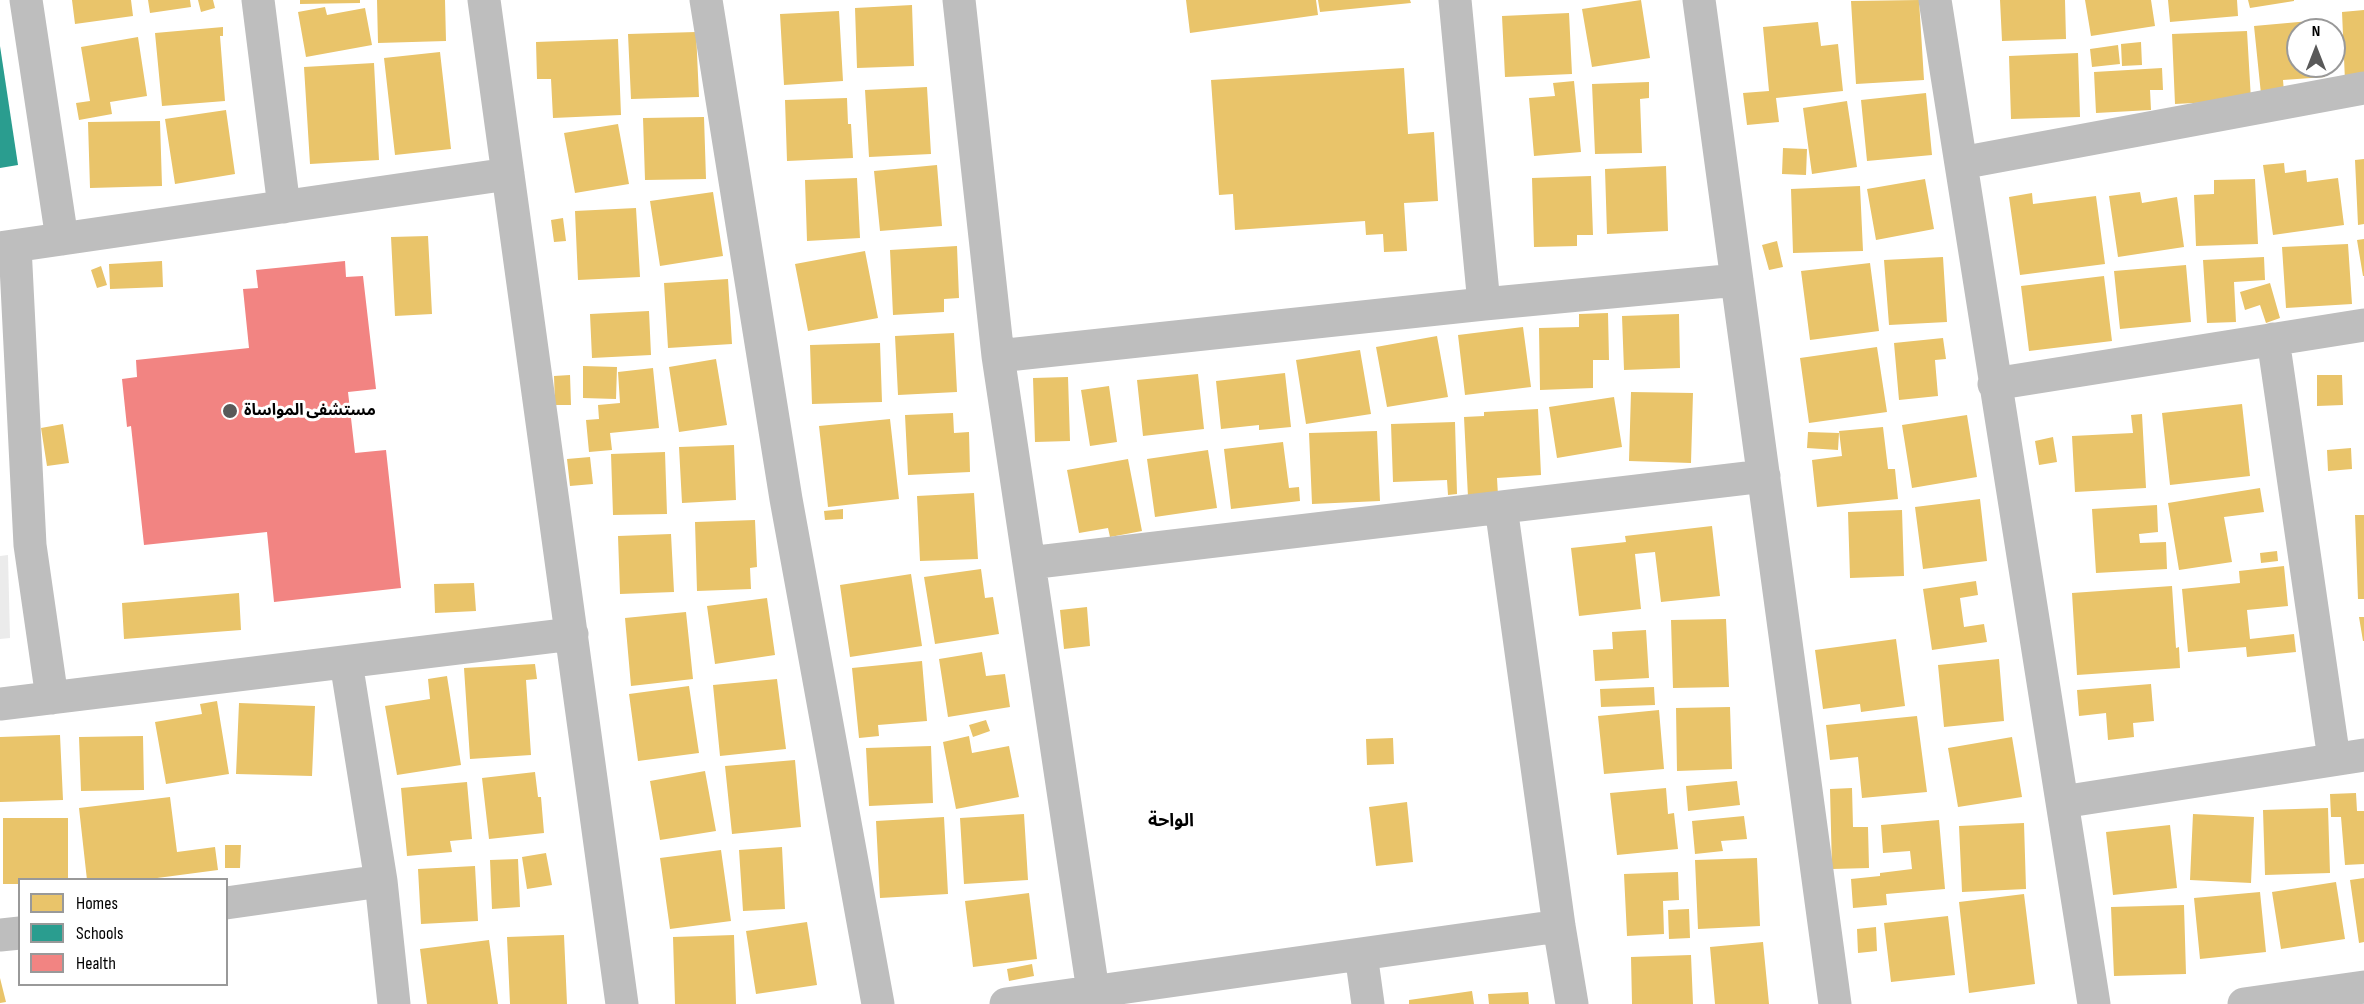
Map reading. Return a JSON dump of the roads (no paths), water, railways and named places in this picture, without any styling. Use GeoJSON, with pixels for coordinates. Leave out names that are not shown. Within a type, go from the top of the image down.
{"type":"FeatureCollection","features":[{"type":"Feature","properties":{"kind":"street"},"geometry":{"type":"LineString","coordinates":[[26,0],[62,239]]}},
{"type":"Feature","properties":{"kind":"street"},"geometry":{"type":"LineString","coordinates":[[258,0],[284,207]]}},
{"type":"Feature","properties":{"kind":"street"},"geometry":{"type":"LineString","coordinates":[[706,0],[786,499],[878,1004]]}},
{"type":"Feature","properties":{"kind":"street"},"geometry":{"type":"LineString","coordinates":[[959,0],[998,356],[1093,991]]}},
{"type":"Feature","properties":{"kind":"street"},"geometry":{"type":"LineString","coordinates":[[1455,0],[1484,304]]}},
{"type":"Feature","properties":{"kind":"street"},"geometry":{"type":"LineString","coordinates":[[1699,0],[1835,1004]]}},
{"type":"Feature","properties":{"kind":"street"},"geometry":{"type":"LineString","coordinates":[[1935,0],[2094,1004]]}},
{"type":"Feature","properties":{"kind":"street"},"geometry":{"type":"LineString","coordinates":[[492,1],[508,174],[622,1004]]}},
{"type":"Feature","properties":{"kind":"street"},"geometry":{"type":"LineString","coordinates":[[1961,163],[2364,88]]}},
{"type":"Feature","properties":{"kind":"street"},"geometry":{"type":"LineString","coordinates":[[52,698],[30,546],[7,247],[508,174]]}},
{"type":"Feature","properties":{"kind":"street"},"geometry":{"type":"LineString","coordinates":[[998,356],[1484,304],[1737,280]]}},
{"type":"Feature","properties":{"kind":"street"},"geometry":{"type":"LineString","coordinates":[[1994,384],[2364,325]]}},
{"type":"Feature","properties":{"kind":"street"},"geometry":{"type":"LineString","coordinates":[[2062,802],[2349,757],[2273,339]]}},
{"type":"Feature","properties":{"kind":"street"},"geometry":{"type":"LineString","coordinates":[[1029,563],[1764,476]]}},
{"type":"Feature","properties":{"kind":"street"},"geometry":{"type":"LineString","coordinates":[[1501,507],[1559,926],[1572,1004]]}},
{"type":"Feature","properties":{"kind":"street"},"geometry":{"type":"LineString","coordinates":[[0,704],[572,634]]}},
{"type":"Feature","properties":{"kind":"street"},"geometry":{"type":"LineString","coordinates":[[346,662],[381,881],[394,1004]]}},
{"type":"Feature","properties":{"kind":"street"},"geometry":{"type":"LineString","coordinates":[[228,903],[381,881]]}},
{"type":"Feature","properties":{"kind":"street"},"geometry":{"type":"LineString","coordinates":[[1006,1004],[1559,926]]}},
{"type":"Feature","properties":{"kind":"street"},"geometry":{"type":"LineString","coordinates":[[0,935],[18,933]]}},
{"type":"Feature","properties":{"kind":"street"},"geometry":{"type":"LineString","coordinates":[[1361,954],[1368,1004]]}},
{"type":"Feature","properties":{"kind":"street"},"geometry":{"type":"LineString","coordinates":[[2244,1004],[2364,987]]}},
{"type":"Feature","properties":{"kind":"place","name":"مستشفى المواساة"},"geometry":{"type":"Point","coordinates":[230,411]}},
{"type":"Feature","properties":{"kind":"district","name":"الواحة"},"geometry":{"type":"Point","coordinates":[1171,821]}}]}
